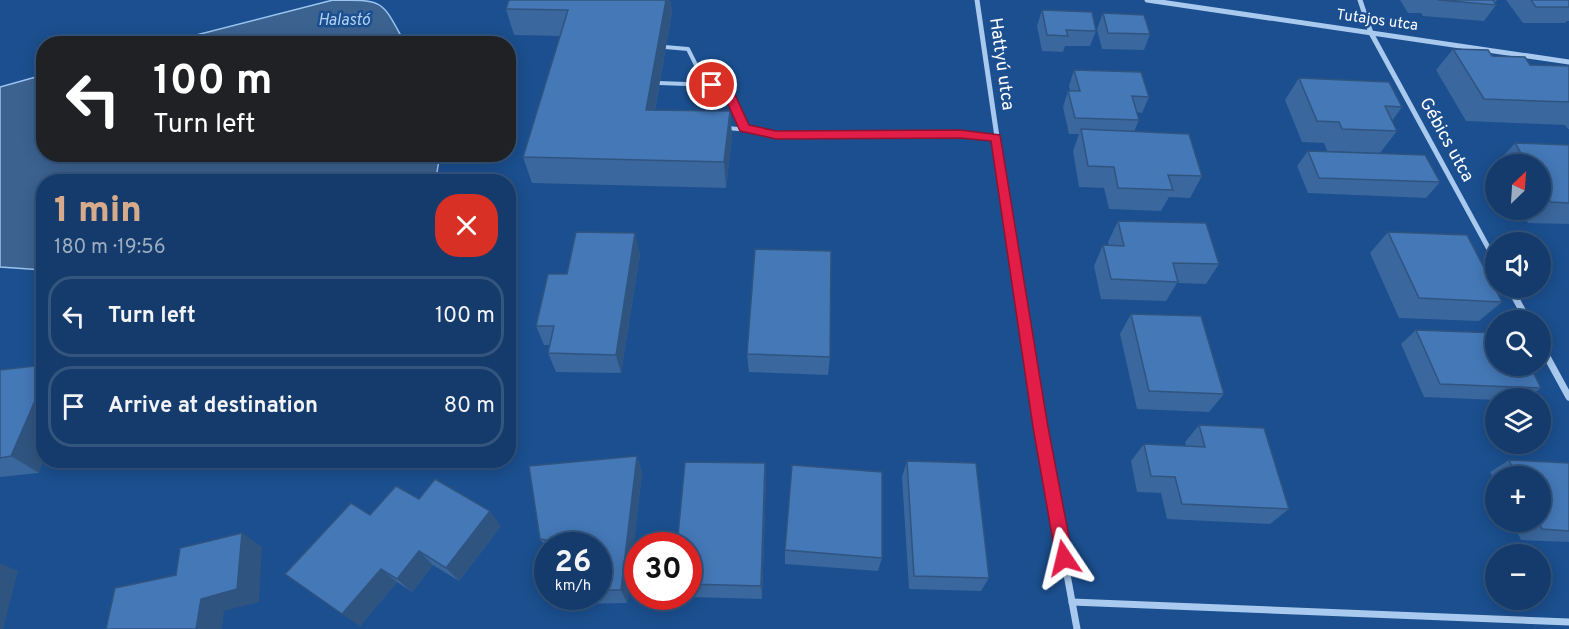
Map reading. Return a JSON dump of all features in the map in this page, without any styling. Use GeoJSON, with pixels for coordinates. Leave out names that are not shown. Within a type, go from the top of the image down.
{"type":"FeatureCollection","features":[{"type":"Feature","properties":{"kind":"street","name":"Hattyú utca"},"geometry":{"type":"LineString","coordinates":[[977,0],[1040,427],[1077,629]]}},
{"type":"Feature","properties":{"kind":"street","name":"Tutajos utca"},"geometry":{"type":"LineString","coordinates":[[1147,0],[1569,62]]}},
{"type":"Feature","properties":{"kind":"street","name":"Gébics utca"},"geometry":{"type":"LineString","coordinates":[[1360,0],[1371,33],[1485,242]]}},
{"type":"Feature","properties":{"kind":"street"},"geometry":{"type":"LineString","coordinates":[[1551,364],[1569,397]]}},
{"type":"Feature","properties":{"kind":"street"},"geometry":{"type":"LineString","coordinates":[[1072,602],[1569,622]]}},
{"type":"Feature","properties":{"kind":"lane"},"geometry":{"type":"LineString","coordinates":[[665,47],[687,49],[696,65],[727,88],[744,128]]}},
{"type":"Feature","properties":{"kind":"lane"},"geometry":{"type":"LineString","coordinates":[[659,83],[712,85],[727,88]]}},
{"type":"Feature","properties":{"kind":"lane"},"geometry":{"type":"LineString","coordinates":[[717,127],[744,128],[776,135],[960,134],[996,137]]}},
{"type":"Feature","properties":{"kind":"water","name":"Halastó"},"geometry":{"type":"Polygon","coordinates":[[[333,0],[373,2],[380,5],[386,10],[401,36],[192,36],[333,0]]]}},
{"type":"Feature","properties":{"kind":"water"},"geometry":{"type":"Polygon","coordinates":[[[36,77],[36,162],[439,162],[437,172],[435,174],[36,174],[36,270],[0,267],[0,87],[36,77]]]}},
{"type":"Feature","properties":{"kind":"building"},"geometry":{"type":"Polygon","coordinates":[[[509,0],[666,0],[646,110],[730,111],[724,162],[523,157],[568,10],[506,9],[509,0]]]}},
{"type":"Feature","properties":{"kind":"building"},"geometry":{"type":"Polygon","coordinates":[[[1438,0],[1493,0],[1496,5],[1438,0]]]}},
{"type":"Feature","properties":{"kind":"building"},"geometry":{"type":"Polygon","coordinates":[[[1531,0],[1569,0],[1569,7],[1536,7],[1531,0]]]}},
{"type":"Feature","properties":{"kind":"building"},"geometry":{"type":"Polygon","coordinates":[[[1042,10],[1092,12],[1096,31],[1066,30],[1068,36],[1047,35],[1042,10]]]}},
{"type":"Feature","properties":{"kind":"building"},"geometry":{"type":"Polygon","coordinates":[[[1103,13],[1144,15],[1150,34],[1108,33],[1103,13]]]}},
{"type":"Feature","properties":{"kind":"building"},"geometry":{"type":"Polygon","coordinates":[[[1453,49],[1488,50],[1492,56],[1525,57],[1530,65],[1569,66],[1569,102],[1484,99],[1453,49]]]}},
{"type":"Feature","properties":{"kind":"building"},"geometry":{"type":"Polygon","coordinates":[[[1074,70],[1141,72],[1149,97],[1132,96],[1139,120],[1075,118],[1068,91],[1080,91],[1074,70]]]}},
{"type":"Feature","properties":{"kind":"building"},"geometry":{"type":"Polygon","coordinates":[[[1299,78],[1389,82],[1402,107],[1385,106],[1397,131],[1342,129],[1339,122],[1317,121],[1299,78]]]}},
{"type":"Feature","properties":{"kind":"building"},"geometry":{"type":"Polygon","coordinates":[[[1081,129],[1189,134],[1202,176],[1168,175],[1173,190],[1118,188],[1114,167],[1088,166],[1081,129]]]}},
{"type":"Feature","properties":{"kind":"building"},"geometry":{"type":"Polygon","coordinates":[[[1515,143],[1569,145],[1569,203],[1551,202],[1551,154],[1522,154],[1515,143]]]}},
{"type":"Feature","properties":{"kind":"building"},"geometry":{"type":"Polygon","coordinates":[[[1308,151],[1425,155],[1440,182],[1319,178],[1308,151]]]}},
{"type":"Feature","properties":{"kind":"building"},"geometry":{"type":"Polygon","coordinates":[[[1118,221],[1206,223],[1219,264],[1173,263],[1178,282],[1111,279],[1103,245],[1124,246],[1118,221]]]}},
{"type":"Feature","properties":{"kind":"building"},"geometry":{"type":"Polygon","coordinates":[[[576,232],[635,233],[616,355],[548,353],[554,326],[536,326],[548,274],[567,274],[576,232]]]}},
{"type":"Feature","properties":{"kind":"building"},"geometry":{"type":"Polygon","coordinates":[[[1388,232],[1467,235],[1485,269],[1485,298],[1500,298],[1502,302],[1419,298],[1388,232]]]}},
{"type":"Feature","properties":{"kind":"building"},"geometry":{"type":"Polygon","coordinates":[[[755,249],[831,251],[830,357],[747,354],[755,249]]]}},
{"type":"Feature","properties":{"kind":"building"},"geometry":{"type":"Polygon","coordinates":[[[1131,314],[1201,316],[1224,394],[1149,391],[1131,314]]]}},
{"type":"Feature","properties":{"kind":"building"},"geometry":{"type":"Polygon","coordinates":[[[1416,330],[1485,333],[1485,376],[1535,376],[1541,388],[1440,384],[1416,330]]]}},
{"type":"Feature","properties":{"kind":"building"},"geometry":{"type":"Polygon","coordinates":[[[36,366],[36,398],[11,456],[0,458],[0,370],[36,366]]]}},
{"type":"Feature","properties":{"kind":"building"},"geometry":{"type":"Polygon","coordinates":[[[1199,425],[1264,428],[1289,509],[1182,504],[1175,477],[1151,476],[1144,444],[1205,447],[1199,425]]]}},
{"type":"Feature","properties":{"kind":"building"},"geometry":{"type":"Polygon","coordinates":[[[637,456],[628,532],[624,532],[621,590],[612,590],[612,532],[539,532],[529,466],[637,456]]]}},
{"type":"Feature","properties":{"kind":"building"},"geometry":{"type":"Polygon","coordinates":[[[1509,460],[1569,463],[1569,531],[1551,530],[1551,466],[1512,466],[1509,460]]]}},
{"type":"Feature","properties":{"kind":"building"},"geometry":{"type":"Polygon","coordinates":[[[907,461],[976,463],[989,578],[914,576],[907,461]]]}},
{"type":"Feature","properties":{"kind":"building"},"geometry":{"type":"Polygon","coordinates":[[[685,462],[765,463],[761,586],[702,584],[702,532],[678,532],[685,462]]]}},
{"type":"Feature","properties":{"kind":"building"},"geometry":{"type":"Polygon","coordinates":[[[792,465],[882,472],[882,558],[785,550],[792,465]]]}},
{"type":"Feature","properties":{"kind":"building"},"geometry":{"type":"Polygon","coordinates":[[[435,479],[490,511],[446,568],[419,551],[397,579],[381,569],[342,614],[285,574],[351,503],[370,515],[396,486],[419,499],[435,479]]]}},
{"type":"Feature","properties":{"kind":"building"},"geometry":{"type":"Polygon","coordinates":[[[242,533],[237,589],[201,599],[196,629],[106,629],[115,588],[176,575],[180,548],[242,533]]]}},
{"type":"Feature","properties":{"kind":"route"},"geometry":{"type":"LineString","coordinates":[[712,85],[727,88],[744,128],[759,133],[776,135],[960,134],[996,137],[1040,427],[1064,558]]}}]}
